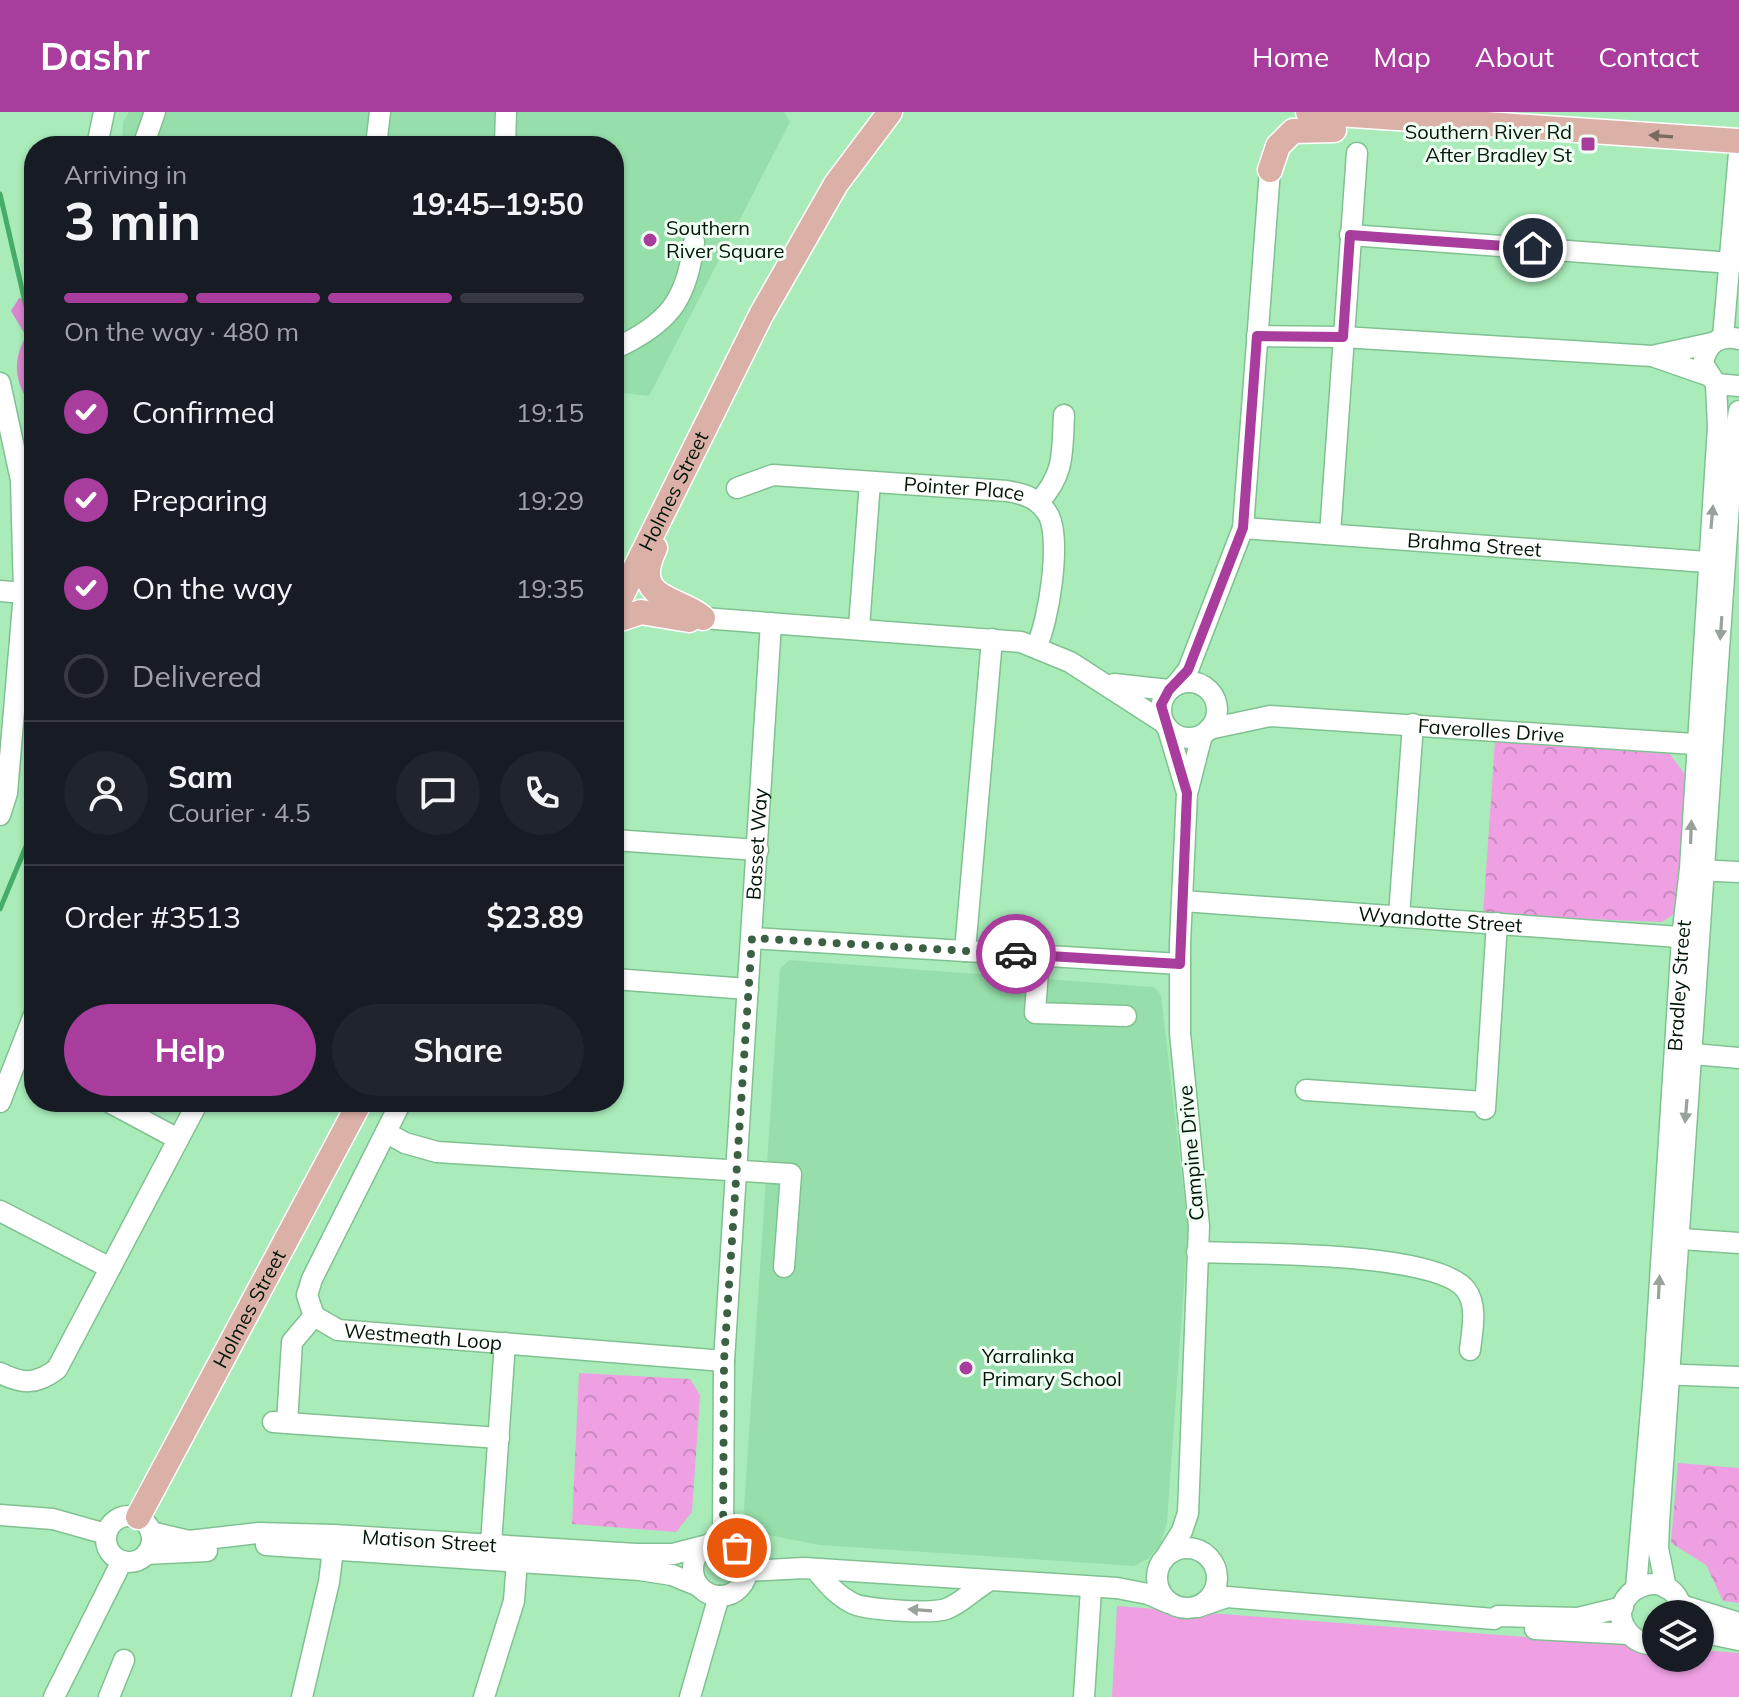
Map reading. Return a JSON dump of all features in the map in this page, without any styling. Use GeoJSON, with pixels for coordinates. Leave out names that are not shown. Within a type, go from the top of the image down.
{"type":"FeatureCollection","features":[{"type":"Feature","properties":{"kind":"main road","name":"Holmes Street"},"geometry":{"type":"LineString","coordinates":[[863,146],[865,112]]}},
{"type":"Feature","properties":{"kind":"main road","name":"Holmes Street"},"geometry":{"type":"LineString","coordinates":[[624,592],[789,264],[863,146],[890,112]]}},
{"type":"Feature","properties":{"kind":"main road"},"geometry":{"type":"LineString","coordinates":[[1308,112],[1739,141]]}},
{"type":"Feature","properties":{"kind":"main road"},"geometry":{"type":"LineString","coordinates":[[1270,170],[1278,146],[1293,131],[1302,128],[1412,134],[1421,132],[1431,121]]}},
{"type":"Feature","properties":{"kind":"main road","name":"Holmes Street"},"geometry":{"type":"LineString","coordinates":[[624,566],[720,385],[732,372]]}},
{"type":"Feature","properties":{"kind":"main road"},"geometry":{"type":"LineString","coordinates":[[703,618],[663,598],[647,574],[660,537],[700,465],[707,430]]}},
{"type":"Feature","properties":{"kind":"main road"},"geometry":{"type":"LineString","coordinates":[[624,618],[641,612],[681,620],[703,618]]}},
{"type":"Feature","properties":{"kind":"main road","name":"Holmes Street"},"geometry":{"type":"LineString","coordinates":[[144,1524],[355,1112]]}},
{"type":"Feature","properties":{"kind":"street"},"geometry":{"type":"LineString","coordinates":[[92,112],[96,136]]}},
{"type":"Feature","properties":{"kind":"street"},"geometry":{"type":"LineString","coordinates":[[98,136],[104,112]]}},
{"type":"Feature","properties":{"kind":"street"},"geometry":{"type":"LineString","coordinates":[[147,136],[155,112]]}},
{"type":"Feature","properties":{"kind":"street"},"geometry":{"type":"LineString","coordinates":[[377,136],[380,112]]}},
{"type":"Feature","properties":{"kind":"street"},"geometry":{"type":"LineString","coordinates":[[505,136],[506,112]]}},
{"type":"Feature","properties":{"kind":"street"},"geometry":{"type":"LineString","coordinates":[[1330,534],[1357,153]]}},
{"type":"Feature","properties":{"kind":"street"},"geometry":{"type":"LineString","coordinates":[[1257,336],[1343,337],[1652,356],[1725,340],[1739,153]]}},
{"type":"Feature","properties":{"kind":"street"},"geometry":{"type":"LineString","coordinates":[[1166,726],[1161,705],[1188,670],[1243,528],[1270,170]]}},
{"type":"Feature","properties":{"kind":"street"},"geometry":{"type":"LineString","coordinates":[[1350,235],[1732,263]]}},
{"type":"Feature","properties":{"kind":"street"},"geometry":{"type":"LineString","coordinates":[[624,344],[653,328],[679,302],[691,270],[694,242]]}},
{"type":"Feature","properties":{"kind":"street","name":"Bradley Street"},"geometry":{"type":"LineString","coordinates":[[1705,744],[1707,562],[1718,427],[1711,380],[1704,358],[1725,340]]}},
{"type":"Feature","properties":{"kind":"street"},"geometry":{"type":"LineString","coordinates":[[1652,356],[1711,380],[1739,386]]}},
{"type":"Feature","properties":{"kind":"street"},"geometry":{"type":"LineString","coordinates":[[0,383],[5,424],[21,480],[24,593],[0,591]]}},
{"type":"Feature","properties":{"kind":"street","name":"Bradley Street"},"geometry":{"type":"LineString","coordinates":[[1666,1588],[1658,1548],[1662,1374],[1670,1238],[1705,744],[1733,446],[1739,411]]}},
{"type":"Feature","properties":{"kind":"street"},"geometry":{"type":"LineString","coordinates":[[1039,502],[1056,483],[1061,465],[1064,415]]}},
{"type":"Feature","properties":{"kind":"street","name":"Pointer Place"},"geometry":{"type":"LineString","coordinates":[[737,488],[773,475],[1007,491],[1039,502],[1048,513],[1053,532],[1047,617],[1036,647]]}},
{"type":"Feature","properties":{"kind":"street"},"geometry":{"type":"LineString","coordinates":[[859,627],[870,482]]}},
{"type":"Feature","properties":{"kind":"street","name":"Brahma Street"},"geometry":{"type":"LineString","coordinates":[[1243,528],[1707,562]]}},
{"type":"Feature","properties":{"kind":"street"},"geometry":{"type":"LineString","coordinates":[[703,618],[859,627],[992,639],[1036,647],[1107,683],[1183,738],[1206,732],[1217,711],[1210,693],[1201,636]]}},
{"type":"Feature","properties":{"kind":"street","name":"Basset Way"},"geometry":{"type":"LineString","coordinates":[[715,1544],[771,623]]}},
{"type":"Feature","properties":{"kind":"street"},"geometry":{"type":"LineString","coordinates":[[965,951],[992,639]]}},
{"type":"Feature","properties":{"kind":"street"},"geometry":{"type":"LineString","coordinates":[[0,815],[7,793],[24,665]]}},
{"type":"Feature","properties":{"kind":"street"},"geometry":{"type":"LineString","coordinates":[[1107,683],[1173,687],[1193,682],[1210,693]]}},
{"type":"Feature","properties":{"kind":"street","name":"Faverolles Drive"},"geometry":{"type":"LineString","coordinates":[[1210,693],[1270,716]]}},
{"type":"Feature","properties":{"kind":"street","name":"Faverolles Drive"},"geometry":{"type":"LineString","coordinates":[[1206,732],[1270,716],[1705,744]]}},
{"type":"Feature","properties":{"kind":"street"},"geometry":{"type":"LineString","coordinates":[[1399,916],[1413,724]]}},
{"type":"Feature","properties":{"kind":"street","name":"Campine Drive"},"geometry":{"type":"LineString","coordinates":[[1166,726],[1187,793]]}},
{"type":"Feature","properties":{"kind":"street","name":"Campine Drive"},"geometry":{"type":"LineString","coordinates":[[1206,732],[1187,793],[1180,1033],[1199,1226],[1188,1513],[1197,1539],[1212,1561]]}},
{"type":"Feature","properties":{"kind":"street"},"geometry":{"type":"LineString","coordinates":[[624,841],[758,850]]}},
{"type":"Feature","properties":{"kind":"street"},"geometry":{"type":"LineString","coordinates":[[1698,870],[1739,872]]}},
{"type":"Feature","properties":{"kind":"street","name":"Wyandotte Street"},"geometry":{"type":"LineString","coordinates":[[1183,901],[1690,938]]}},
{"type":"Feature","properties":{"kind":"street"},"geometry":{"type":"LineString","coordinates":[[1306,1090],[1485,1106],[1497,923]]}},
{"type":"Feature","properties":{"kind":"street"},"geometry":{"type":"LineString","coordinates":[[752,938],[1180,964]]}},
{"type":"Feature","properties":{"kind":"street"},"geometry":{"type":"LineString","coordinates":[[1039,955],[1035,1013],[1126,1016]]}},
{"type":"Feature","properties":{"kind":"street"},"geometry":{"type":"LineString","coordinates":[[624,980],[748,989]]}},
{"type":"Feature","properties":{"kind":"street"},"geometry":{"type":"LineString","coordinates":[[1683,1054],[1739,1058]]}},
{"type":"Feature","properties":{"kind":"street"},"geometry":{"type":"LineString","coordinates":[[0,1102],[24,1060]]}},
{"type":"Feature","properties":{"kind":"street"},"geometry":{"type":"LineString","coordinates":[[128,1112],[178,1139]]}},
{"type":"Feature","properties":{"kind":"street"},"geometry":{"type":"LineString","coordinates":[[0,1373],[20,1383],[46,1377],[57,1369],[193,1112]]}},
{"type":"Feature","properties":{"kind":"street"},"geometry":{"type":"LineString","coordinates":[[396,1112],[312,1279],[307,1295],[314,1316],[292,1342],[280,1422],[499,1438]]}},
{"type":"Feature","properties":{"kind":"street"},"geometry":{"type":"LineString","coordinates":[[387,1133],[405,1143],[437,1152],[791,1174],[784,1267]]}},
{"type":"Feature","properties":{"kind":"street"},"geometry":{"type":"LineString","coordinates":[[0,1211],[110,1268]]}},
{"type":"Feature","properties":{"kind":"street"},"geometry":{"type":"LineString","coordinates":[[1670,1238],[1739,1243]]}},
{"type":"Feature","properties":{"kind":"street"},"geometry":{"type":"LineString","coordinates":[[1197,1252],[1366,1257],[1454,1279],[1463,1286],[1472,1302],[1470,1350]]}},
{"type":"Feature","properties":{"kind":"street","name":"Westmeath Loop"},"geometry":{"type":"LineString","coordinates":[[314,1316],[338,1330],[724,1361]]}},
{"type":"Feature","properties":{"kind":"street"},"geometry":{"type":"LineString","coordinates":[[491,1544],[505,1343]]}},
{"type":"Feature","properties":{"kind":"street"},"geometry":{"type":"LineString","coordinates":[[1662,1374],[1739,1377]]}},
{"type":"Feature","properties":{"kind":"street","name":"Bradley Street"},"geometry":{"type":"LineString","coordinates":[[1636,1588],[1662,1374]]}},
{"type":"Feature","properties":{"kind":"street","name":"Campine Drive"},"geometry":{"type":"LineString","coordinates":[[1165,1558],[1188,1513]]}},
{"type":"Feature","properties":{"kind":"street"},"geometry":{"type":"LineString","coordinates":[[0,1515],[53,1519],[106,1534]]}},
{"type":"Feature","properties":{"kind":"street"},"geometry":{"type":"LineString","coordinates":[[122,1516],[144,1524],[146,1554],[132,1562],[122,1561],[110,1554],[106,1534],[122,1516]]}},
{"type":"Feature","properties":{"kind":"street","name":"Matison Street"},"geometry":{"type":"LineString","coordinates":[[144,1524],[189,1541],[258,1533],[517,1561],[640,1570],[672,1575],[699,1586]]}},
{"type":"Feature","properties":{"kind":"street"},"geometry":{"type":"LineString","coordinates":[[302,1697],[329,1582],[334,1543]]}},
{"type":"Feature","properties":{"kind":"street","name":"Matison Street"},"geometry":{"type":"LineString","coordinates":[[146,1554],[334,1543],[491,1544],[673,1554],[715,1544]]}},
{"type":"Feature","properties":{"kind":"street"},"geometry":{"type":"LineString","coordinates":[[715,1544],[744,1555],[747,1571],[737,1590],[719,1596],[699,1586],[693,1568],[700,1551],[715,1544]]}},
{"type":"Feature","properties":{"kind":"street"},"geometry":{"type":"LineString","coordinates":[[1117,1588],[1181,1548],[1191,1548],[1212,1561],[1244,1590],[1268,1600]]}},
{"type":"Feature","properties":{"kind":"street"},"geometry":{"type":"LineString","coordinates":[[1165,1558],[1156,1577],[1158,1587],[1169,1603]]}},
{"type":"Feature","properties":{"kind":"street"},"geometry":{"type":"LineString","coordinates":[[54,1697],[122,1561]]}},
{"type":"Feature","properties":{"kind":"street"},"geometry":{"type":"LineString","coordinates":[[484,1697],[514,1601],[517,1561]]}},
{"type":"Feature","properties":{"kind":"street"},"geometry":{"type":"LineString","coordinates":[[1198,1607],[1207,1602],[1217,1585],[1212,1561]]}},
{"type":"Feature","properties":{"kind":"street"},"geometry":{"type":"LineString","coordinates":[[747,1571],[815,1569],[1091,1589],[1117,1588],[1148,1594],[1188,1609],[1227,1597],[1494,1619],[1498,1616],[1578,1618],[1623,1607]]}},
{"type":"Feature","properties":{"kind":"street"},"geometry":{"type":"LineString","coordinates":[[815,1569],[836,1593],[855,1606],[934,1611],[949,1608],[970,1590],[989,1581]]}},
{"type":"Feature","properties":{"kind":"street"},"geometry":{"type":"LineString","coordinates":[[1642,1642],[1629,1634],[1622,1616],[1623,1607],[1636,1588],[1651,1584],[1666,1588],[1675,1600]]}},
{"type":"Feature","properties":{"kind":"street"},"geometry":{"type":"LineString","coordinates":[[1084,1697],[1091,1589]]}},
{"type":"Feature","properties":{"kind":"street"},"geometry":{"type":"LineString","coordinates":[[690,1697],[719,1596]]}},
{"type":"Feature","properties":{"kind":"street"},"geometry":{"type":"LineString","coordinates":[[1714,1617],[1739,1623]]}},
{"type":"Feature","properties":{"kind":"street"},"geometry":{"type":"LineString","coordinates":[[1494,1619],[1497,1624],[1533,1629],[1629,1634]]}},
{"type":"Feature","properties":{"kind":"street"},"geometry":{"type":"LineString","coordinates":[[1714,1635],[1739,1640]]}},
{"type":"Feature","properties":{"kind":"street"},"geometry":{"type":"LineString","coordinates":[[109,1697],[124,1660]]}},
{"type":"Feature","properties":{"kind":"shaded area","name":"Southern River Square"},"geometry":{"type":"Polygon","coordinates":[[[129,112],[784,112],[790,122],[649,396],[624,393],[624,136],[122,136],[123,122],[129,112]]]}},
{"type":"Feature","properties":{"kind":"shaded area","name":"Yarralinka Primary School"},"geometry":{"type":"Polygon","coordinates":[[[789,960],[1154,987],[1161,995],[1188,1228],[1167,1523],[1160,1545],[1148,1559],[1134,1566],[820,1545],[752,1532],[747,1526],[744,1508],[780,969],[789,960]]]}},
{"type":"Feature","properties":{"kind":"green space"},"geometry":{"type":"Polygon","coordinates":[[[19,298],[24,299],[24,333],[11,311],[19,298]]]}},
{"type":"Feature","properties":{"kind":"green space"},"geometry":{"type":"Polygon","coordinates":[[[24,340],[24,393],[17,373],[24,340]]]}},
{"type":"Feature","properties":{"kind":"green space"},"geometry":{"type":"Polygon","coordinates":[[[1495,741],[1670,754],[1686,776],[1680,893],[1674,914],[1662,922],[1483,915],[1495,741]]]}},
{"type":"Feature","properties":{"kind":"green space"},"geometry":{"type":"Polygon","coordinates":[[[579,1373],[690,1379],[700,1395],[692,1512],[676,1532],[572,1524],[579,1373]]]}},
{"type":"Feature","properties":{"kind":"green space"},"geometry":{"type":"Polygon","coordinates":[[[1678,1463],[1739,1468],[1739,1603],[1723,1601],[1706,1565],[1671,1543],[1678,1463]]]}},
{"type":"Feature","properties":{"kind":"green space"},"geometry":{"type":"Polygon","coordinates":[[[1117,1606],[1642,1646],[1642,1672],[1714,1672],[1714,1651],[1739,1653],[1739,1697],[1112,1697],[1117,1606]]]}},
{"type":"Feature","properties":{"kind":"waterway"},"geometry":{"type":"LineString","coordinates":[[0,194],[24,298]]}},
{"type":"Feature","properties":{"kind":"waterway"},"geometry":{"type":"LineString","coordinates":[[0,909],[24,851]]}},
{"type":"Feature","properties":{"kind":"way so far"},"geometry":{"type":"LineString","coordinates":[[737,1548],[723,1543],[724,1361],[752,938],[1016,954]]}},
{"type":"Feature","properties":{"kind":"place","name":"Southern River Rd After Bradley St"},"geometry":{"type":"Point","coordinates":[1588,144]}},
{"type":"Feature","properties":{"kind":"place","name":"Southern River Square"},"geometry":{"type":"Point","coordinates":[650,240]}},
{"type":"Feature","properties":{"kind":"place","name":"Yarralinka Primary School"},"geometry":{"type":"Point","coordinates":[966,1368]}},
{"type":"Feature","properties":{"kind":"route"},"geometry":{"type":"LineString","coordinates":[[1016,954],[1180,964],[1188,828],[1187,793],[1177,755],[1163,722],[1161,705],[1169,690],[1188,670],[1243,528],[1257,336],[1343,337],[1350,235],[1533,248]]}}]}
